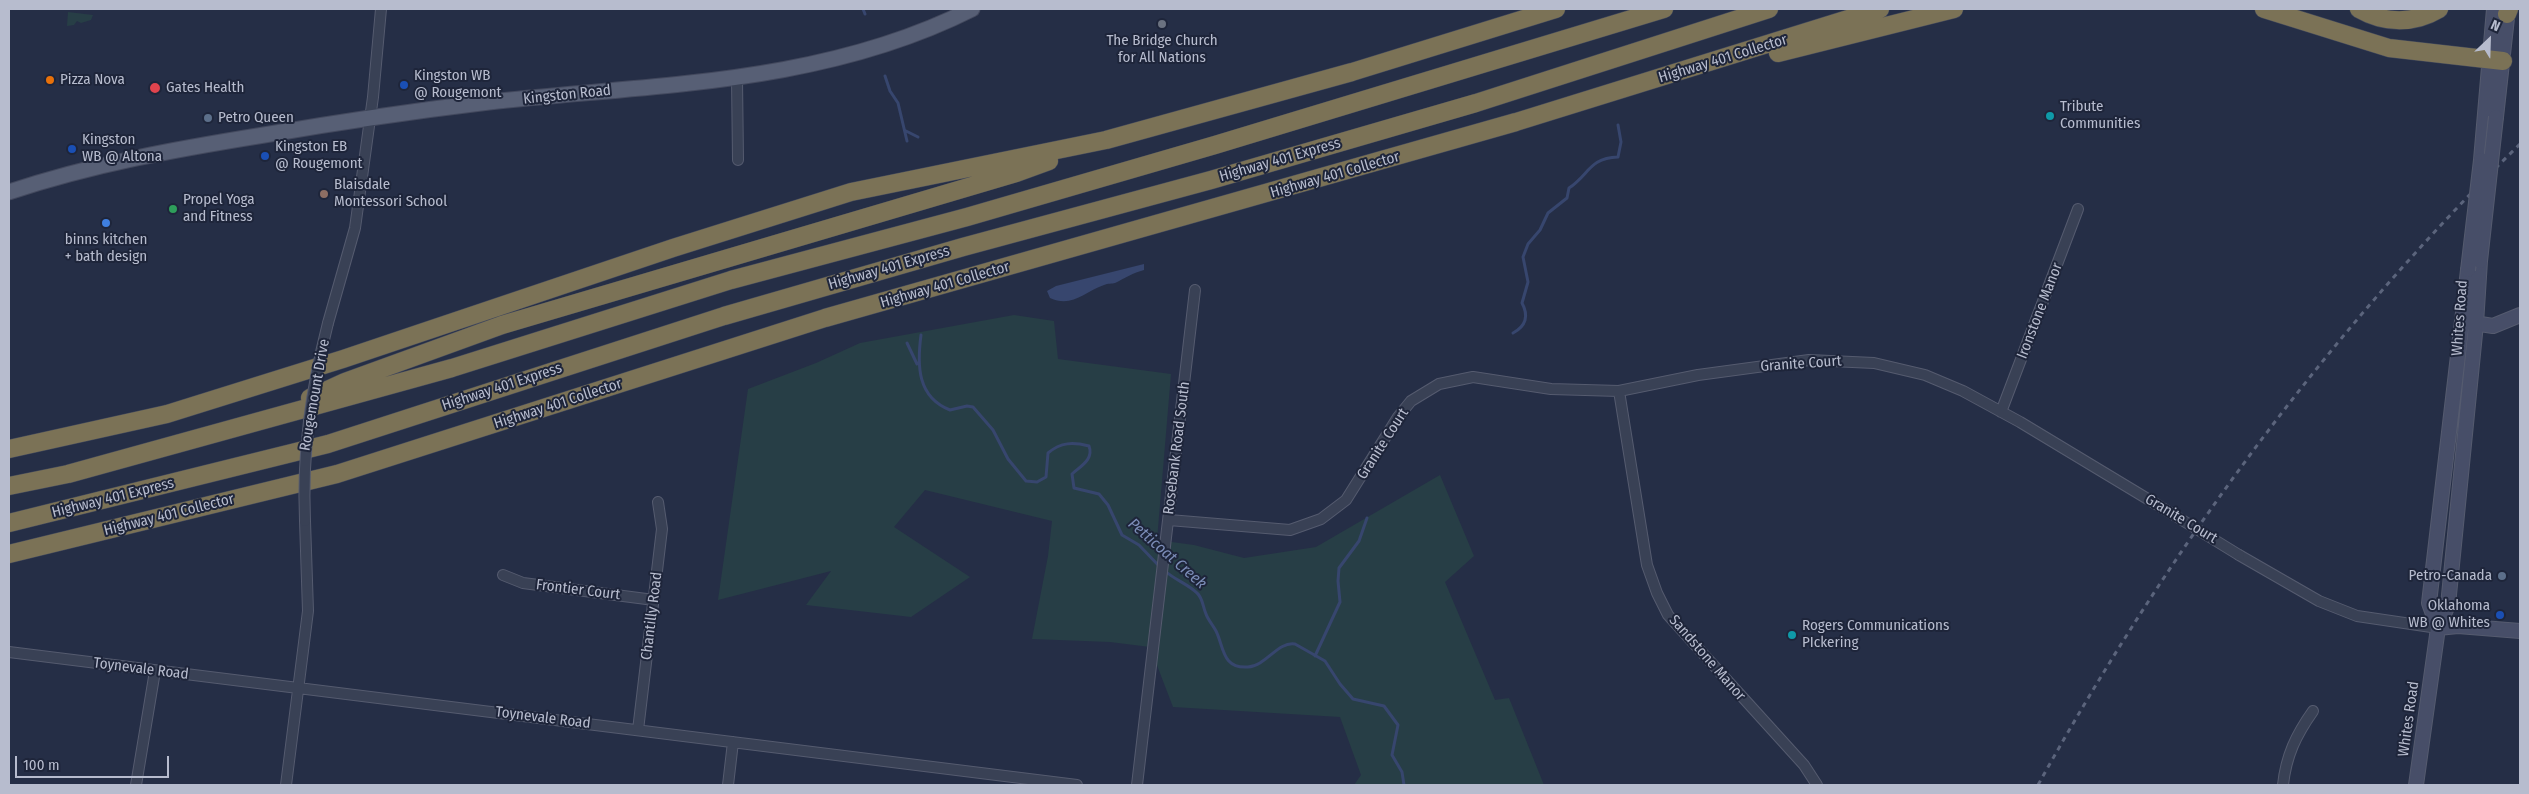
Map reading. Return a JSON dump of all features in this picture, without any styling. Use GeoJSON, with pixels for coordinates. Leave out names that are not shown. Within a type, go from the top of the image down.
{"type":"FeatureCollection","features":[{"type":"Feature","properties":{"kind":"highway"},"geometry":{"type":"LineString","coordinates":[[9,449],[167,414],[343,359],[673,248],[851,192],[1106,140],[1352,72],[1556,9]]}},
{"type":"Feature","properties":{"kind":"highway","name":"Highway 401 Express"},"geometry":{"type":"LineString","coordinates":[[9,486],[68,474],[179,444],[268,417],[452,368],[732,280],[967,217],[1196,151],[1664,9]]}},
{"type":"Feature","properties":{"kind":"highway","name":"Highway 401 Express"},"geometry":{"type":"LineString","coordinates":[[9,524],[328,444],[724,316],[963,247],[1211,180],[1476,103],[1769,9]]}},
{"type":"Feature","properties":{"kind":"highway","name":"Highway 401 Collector"},"geometry":{"type":"LineString","coordinates":[[9,554],[336,474],[825,318],[1323,178],[1650,82],[1880,9]]}},
{"type":"Feature","properties":{"kind":"highway"},"geometry":{"type":"LineString","coordinates":[[1650,82],[1813,45],[1954,9]]}},
{"type":"Feature","properties":{"kind":"highway"},"geometry":{"type":"LineString","coordinates":[[2264,9],[2389,48],[2497,61]]}},
{"type":"Feature","properties":{"kind":"highway"},"geometry":{"type":"LineString","coordinates":[[2360,9],[2384,19],[2405,21],[2422,17],[2439,9]]}},
{"type":"Feature","properties":{"kind":"highway"},"geometry":{"type":"LineString","coordinates":[[268,417],[346,382],[502,325],[1016,173],[1106,140]]}},
{"type":"Feature","properties":{"kind":"main road","name":"Kingston Road"},"geometry":{"type":"LineString","coordinates":[[9,192],[70,173],[129,158],[369,117],[490,102],[737,79],[834,59],[892,42],[952,19],[972,9]]}},
{"type":"Feature","properties":{"kind":"main road","name":"Whites Road"},"geometry":{"type":"LineString","coordinates":[[2416,785],[2438,628],[2448,605],[2476,324],[2491,121],[2504,10]]}},
{"type":"Feature","properties":{"kind":"main road","name":"Whites Road"},"geometry":{"type":"LineString","coordinates":[[2438,628],[2429,603],[2468,270],[2491,121]]}},
{"type":"Feature","properties":{"kind":"main road"},"geometry":{"type":"LineString","coordinates":[[2462,321],[2493,326],[2520,315]]}},
{"type":"Feature","properties":{"kind":"main road"},"geometry":{"type":"LineString","coordinates":[[2438,628],[2458,626],[2520,631]]}},
{"type":"Feature","properties":{"kind":"street","name":"Rougemount Drive"},"geometry":{"type":"LineString","coordinates":[[286,785],[308,611],[303,474],[309,413],[328,323],[355,228],[381,9]]}},
{"type":"Feature","properties":{"kind":"street"},"geometry":{"type":"LineString","coordinates":[[737,79],[738,160]]}},
{"type":"Feature","properties":{"kind":"street","name":"Ironstone Manor"},"geometry":{"type":"LineString","coordinates":[[2001,412],[2078,209]]}},
{"type":"Feature","properties":{"kind":"street","name":"Rosebank Road South"},"geometry":{"type":"LineString","coordinates":[[1137,785],[1195,290]]}},
{"type":"Feature","properties":{"kind":"street","name":"Granite Court"},"geometry":{"type":"LineString","coordinates":[[1169,520],[1290,530],[1321,519],[1346,500],[1398,417],[1411,401],[1439,384],[1472,377],[1551,389],[1618,390],[1713,372],[1809,360],[1845,360],[1874,363],[1924,374],[2001,412],[2319,601],[2357,616],[2438,628]]}},
{"type":"Feature","properties":{"kind":"street","name":"Sandstone Manor"},"geometry":{"type":"LineString","coordinates":[[1618,390],[1647,565],[1657,593],[1668,615],[1804,765],[1817,785]]}},
{"type":"Feature","properties":{"kind":"street","name":"Chantilly Road"},"geometry":{"type":"LineString","coordinates":[[638,730],[662,529],[658,502]]}},
{"type":"Feature","properties":{"kind":"street","name":"Frontier Court"},"geometry":{"type":"LineString","coordinates":[[503,575],[523,583],[654,600]]}},
{"type":"Feature","properties":{"kind":"street","name":"Toynevale Road"},"geometry":{"type":"LineString","coordinates":[[9,652],[733,742],[1001,780],[1078,785]]}},
{"type":"Feature","properties":{"kind":"street"},"geometry":{"type":"LineString","coordinates":[[136,785],[155,671]]}},
{"type":"Feature","properties":{"kind":"street"},"geometry":{"type":"LineString","coordinates":[[2283,785],[2286,764],[2296,735],[2313,711]]}},
{"type":"Feature","properties":{"kind":"street"},"geometry":{"type":"LineString","coordinates":[[728,785],[733,742]]}},
{"type":"Feature","properties":{"kind":"shaded area"},"geometry":{"type":"Polygon","coordinates":[[[68,12],[93,15],[91,20],[81,23],[77,21],[74,25],[67,26],[68,12]]]}},
{"type":"Feature","properties":{"kind":"shaded area"},"geometry":{"type":"Polygon","coordinates":[[[1014,315],[1054,321],[1058,359],[1171,374],[1157,540],[1194,545],[1244,558],[1316,547],[1440,475],[1474,556],[1445,582],[1495,700],[1509,698],[1544,785],[1354,785],[1361,775],[1340,717],[1173,707],[1150,647],[1110,642],[1032,639],[1048,556],[1052,521],[925,490],[894,527],[970,577],[911,617],[806,605],[831,571],[718,600],[748,389],[816,363],[860,343],[1014,315]]]}},
{"type":"Feature","properties":{"kind":"water"},"geometry":{"type":"Polygon","coordinates":[[[1144,264],[1144,270],[1071,300],[1058,301],[1050,298],[1047,291],[1056,286],[1144,264]]]}},
{"type":"Feature","properties":{"kind":"waterway","name":"Petticoat Creek"},"geometry":{"type":"LineString","coordinates":[[863,9],[865,14]]}},
{"type":"Feature","properties":{"kind":"waterway","name":"Petticoat Creek"},"geometry":{"type":"LineString","coordinates":[[885,76],[890,91],[898,103],[907,141]]}},
{"type":"Feature","properties":{"kind":"waterway"},"geometry":{"type":"LineString","coordinates":[[1513,333],[1521,327],[1526,316],[1522,303],[1528,282],[1523,257],[1528,244],[1540,230],[1548,213],[1567,198],[1569,188],[1601,160],[1618,157],[1621,142],[1618,125]]}},
{"type":"Feature","properties":{"kind":"waterway","name":"Petticoat Creek"},"geometry":{"type":"LineString","coordinates":[[906,131],[918,137]]}},
{"type":"Feature","properties":{"kind":"waterway","name":"Petticoat Creek"},"geometry":{"type":"LineString","coordinates":[[921,335],[920,368],[925,388],[931,397],[950,410],[967,406],[973,407],[993,430],[1008,459],[1026,481],[1037,482],[1046,477],[1048,453],[1053,449],[1062,445],[1072,444],[1089,446],[1090,455],[1083,465],[1072,474],[1074,488],[1099,494],[1108,505],[1122,535],[1139,545],[1160,567]]}},
{"type":"Feature","properties":{"kind":"waterway","name":"Petticoat Creek"},"geometry":{"type":"LineString","coordinates":[[907,343],[917,364]]}},
{"type":"Feature","properties":{"kind":"waterway"},"geometry":{"type":"LineString","coordinates":[[1315,656],[1340,602],[1339,568],[1359,541],[1367,518]]}},
{"type":"Feature","properties":{"kind":"waterway","name":"Petticoat Creek"},"geometry":{"type":"LineString","coordinates":[[1165,571],[1199,595],[1207,616],[1216,631],[1225,656],[1233,664],[1239,667],[1254,666],[1261,663],[1283,646],[1295,644],[1325,661],[1340,684],[1353,699],[1384,706],[1398,725],[1392,755],[1402,772],[1404,785]]}},
{"type":"Feature","properties":{"kind":"railway"},"geometry":{"type":"LineString","coordinates":[[2038,785],[2088,698],[2141,613],[2197,529],[2256,447],[2317,368],[2382,291],[2449,216],[2520,144]]}},
{"type":"Feature","properties":{"kind":"place","name":"The Bridge Church for All Nations"},"geometry":{"type":"Point","coordinates":[1162,24]}},
{"type":"Feature","properties":{"kind":"place","name":"Pizza Nova"},"geometry":{"type":"Point","coordinates":[50,80]}},
{"type":"Feature","properties":{"kind":"place","name":"Kingston WB @ Rougemont"},"geometry":{"type":"Point","coordinates":[404,85]}},
{"type":"Feature","properties":{"kind":"place","name":"Gates Health"},"geometry":{"type":"Point","coordinates":[155,88]}},
{"type":"Feature","properties":{"kind":"place","name":"Tribute Communities"},"geometry":{"type":"Point","coordinates":[2050,116]}},
{"type":"Feature","properties":{"kind":"place","name":"Petro Queen"},"geometry":{"type":"Point","coordinates":[208,118]}},
{"type":"Feature","properties":{"kind":"place","name":"Kingston WB @ Altona"},"geometry":{"type":"Point","coordinates":[72,149]}},
{"type":"Feature","properties":{"kind":"place","name":"Kingston EB @ Rougemont"},"geometry":{"type":"Point","coordinates":[265,156]}},
{"type":"Feature","properties":{"kind":"place","name":"Blaisdale Montessori School"},"geometry":{"type":"Point","coordinates":[324,194]}},
{"type":"Feature","properties":{"kind":"place","name":"Propel Yoga and Fitness"},"geometry":{"type":"Point","coordinates":[173,209]}},
{"type":"Feature","properties":{"kind":"place","name":"binns kitchen + bath design"},"geometry":{"type":"Point","coordinates":[106,223]}},
{"type":"Feature","properties":{"kind":"place","name":"Petro-Canada"},"geometry":{"type":"Point","coordinates":[2502,576]}},
{"type":"Feature","properties":{"kind":"place","name":"Oklahoma WB @ Whites"},"geometry":{"type":"Point","coordinates":[2500,615]}},
{"type":"Feature","properties":{"kind":"place","name":"Rogers Communications PIckering"},"geometry":{"type":"Point","coordinates":[1792,635]}}]}
